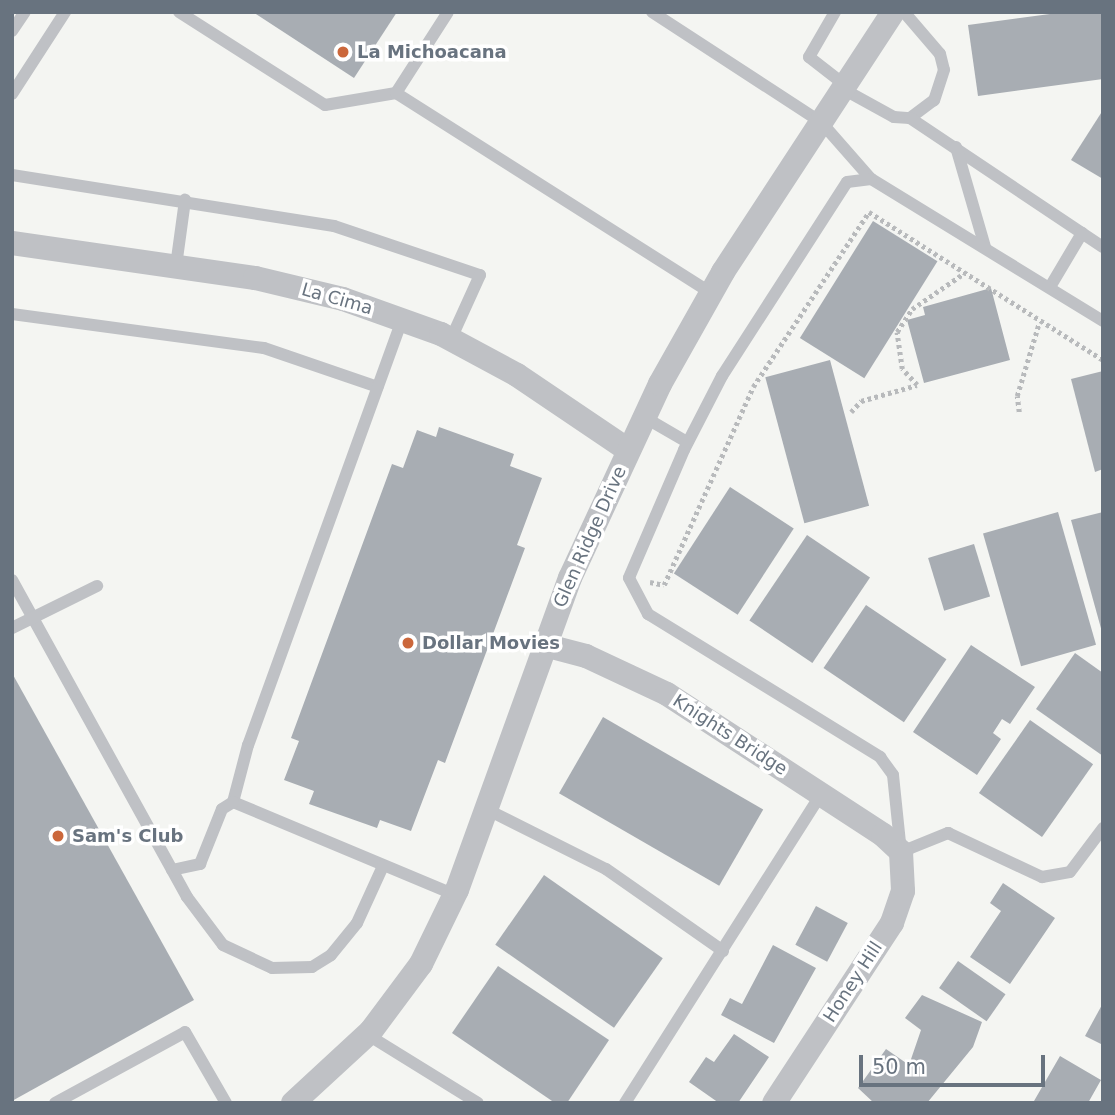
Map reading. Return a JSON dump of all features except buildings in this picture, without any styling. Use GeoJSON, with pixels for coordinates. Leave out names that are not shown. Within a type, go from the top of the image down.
{"type":"FeatureCollection","features":[{"type":"Feature","properties":{"kind":"street","name":"Glen Ridge Drive"},"geometry":{"type":"LineString","coordinates":[[293,1103],[368,1035],[421,964],[454,895],[544,645],[644,417],[711,293],[893,12]]}},
{"type":"Feature","properties":{"kind":"street","name":"La Cima"},"geometry":{"type":"LineString","coordinates":[[12,243],[176,266],[318,293],[402,320],[451,339],[517,375],[628,450]]}},
{"type":"Feature","properties":{"kind":"street","name":"Knights Bridge"},"geometry":{"type":"LineString","coordinates":[[544,645],[596,661],[667,694],[821,794],[901,852]]}},
{"type":"Feature","properties":{"kind":"street","name":"Honey Hill"},"geometry":{"type":"LineString","coordinates":[[774,1103],[892,923],[903,891],[901,852]]}},
{"type":"Feature","properties":{"kind":"lane"},"geometry":{"type":"LineString","coordinates":[[12,31],[24,12]]}},
{"type":"Feature","properties":{"kind":"lane"},"geometry":{"type":"LineString","coordinates":[[12,94],[65,12]]}},
{"type":"Feature","properties":{"kind":"lane"},"geometry":{"type":"LineString","coordinates":[[179,12],[325,105],[396,93],[711,293]]}},
{"type":"Feature","properties":{"kind":"lane"},"geometry":{"type":"LineString","coordinates":[[396,93],[447,12]]}},
{"type":"Feature","properties":{"kind":"lane"},"geometry":{"type":"LineString","coordinates":[[652,12],[821,122],[871,179],[1103,321]]}},
{"type":"Feature","properties":{"kind":"lane"},"geometry":{"type":"LineString","coordinates":[[835,12],[809,57],[813,65],[894,117],[910,118],[1103,247]]}},
{"type":"Feature","properties":{"kind":"lane"},"geometry":{"type":"LineString","coordinates":[[904,12],[940,54],[944,70],[934,100],[910,118]]}},
{"type":"Feature","properties":{"kind":"lane"},"geometry":{"type":"LineString","coordinates":[[956,147],[985,247]]}},
{"type":"Feature","properties":{"kind":"lane"},"geometry":{"type":"LineString","coordinates":[[12,175],[185,200],[334,226],[480,275],[451,339]]}},
{"type":"Feature","properties":{"kind":"lane"},"geometry":{"type":"LineString","coordinates":[[871,179],[847,182],[722,376],[687,442],[629,578],[648,614],[880,757],[893,775],[901,852],[948,833],[1042,877],[1070,872],[1103,828]]}},
{"type":"Feature","properties":{"kind":"lane"},"geometry":{"type":"LineString","coordinates":[[176,266],[185,200]]}},
{"type":"Feature","properties":{"kind":"lane"},"geometry":{"type":"LineString","coordinates":[[1050,287],[1082,233]]}},
{"type":"Feature","properties":{"kind":"lane"},"geometry":{"type":"LineString","coordinates":[[12,314],[264,348],[378,387]]}},
{"type":"Feature","properties":{"kind":"lane"},"geometry":{"type":"LineString","coordinates":[[172,870],[200,864],[222,809],[233,802],[402,320]]}},
{"type":"Feature","properties":{"kind":"lane"},"geometry":{"type":"LineString","coordinates":[[644,417],[687,442]]}},
{"type":"Feature","properties":{"kind":"lane"},"geometry":{"type":"LineString","coordinates":[[12,580],[172,870],[223,946],[272,968],[312,967],[331,955],[357,923],[383,866]]}},
{"type":"Feature","properties":{"kind":"lane"},"geometry":{"type":"LineString","coordinates":[[12,628],[97,586]]}},
{"type":"Feature","properties":{"kind":"lane"},"geometry":{"type":"LineString","coordinates":[[625,1103],[821,794]]}},
{"type":"Feature","properties":{"kind":"lane"},"geometry":{"type":"LineString","coordinates":[[233,802],[454,895]]}},
{"type":"Feature","properties":{"kind":"lane"},"geometry":{"type":"LineString","coordinates":[[486,809],[606,869],[723,951]]}},
{"type":"Feature","properties":{"kind":"lane"},"geometry":{"type":"LineString","coordinates":[[55,1103],[185,1032],[226,1103]]}},
{"type":"Feature","properties":{"kind":"lane"},"geometry":{"type":"LineString","coordinates":[[368,1035],[478,1103]]}},
{"type":"Feature","properties":{"kind":"path"},"geometry":{"type":"LineString","coordinates":[[629,578],[664,585],[753,387],[869,212],[937,251],[963,274],[1103,360]]}},
{"type":"Feature","properties":{"kind":"path"},"geometry":{"type":"LineString","coordinates":[[851,412],[862,401],[917,385],[902,369],[897,332],[912,309],[963,274]]}},
{"type":"Feature","properties":{"kind":"path"},"geometry":{"type":"LineString","coordinates":[[1019,412],[1017,396],[1039,323]]}},
{"type":"Feature","properties":{"kind":"place","name":"La Michoacana"},"geometry":{"type":"Point","coordinates":[343,52]}},
{"type":"Feature","properties":{"kind":"place","name":"Dollar Movies"},"geometry":{"type":"Point","coordinates":[408,643]}},
{"type":"Feature","properties":{"kind":"place","name":"Sam's Club"},"geometry":{"type":"Point","coordinates":[58,836]}}]}
